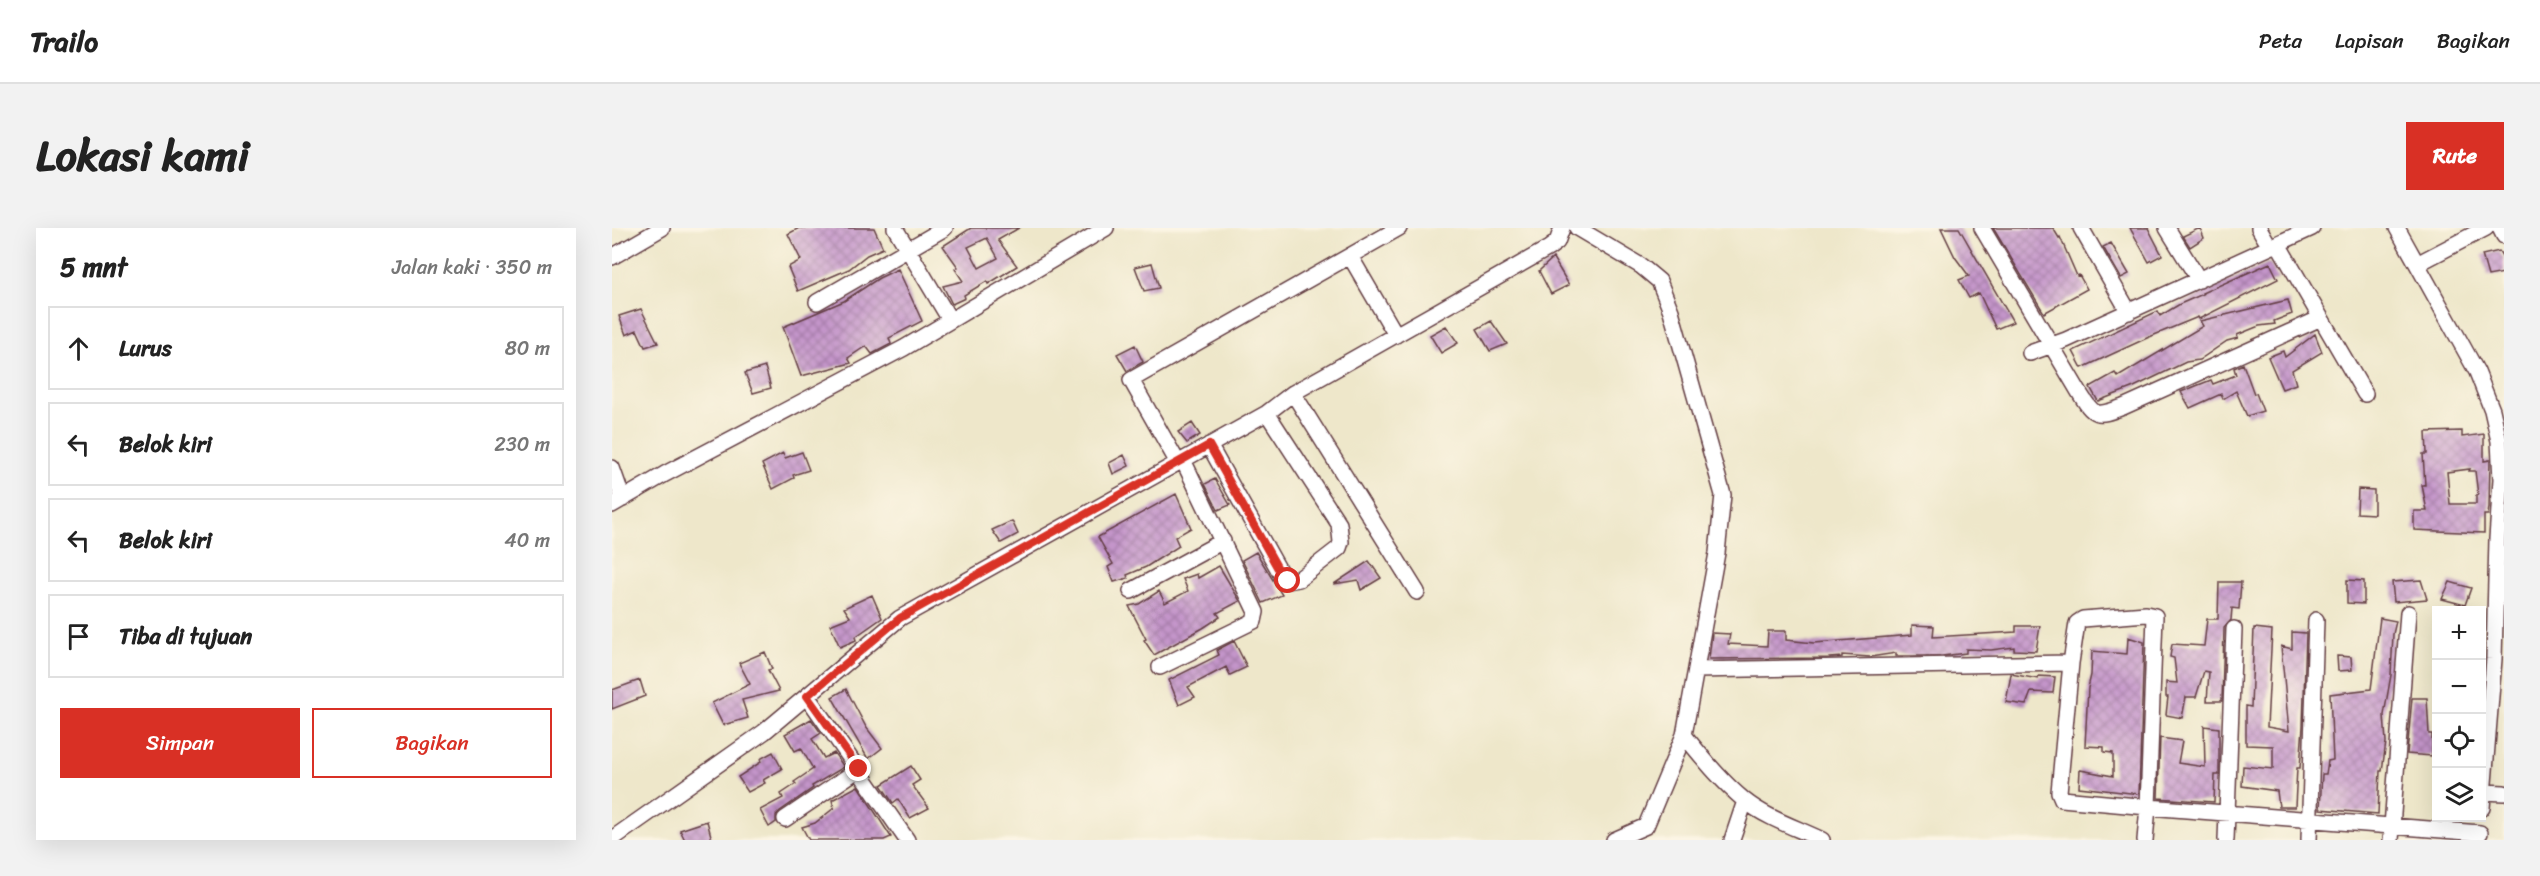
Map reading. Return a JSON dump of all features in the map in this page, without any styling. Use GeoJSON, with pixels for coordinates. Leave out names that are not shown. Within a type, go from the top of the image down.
{"type":"FeatureCollection","features":[{"type":"Feature","properties":{"kind":"street"},"geometry":{"type":"LineString","coordinates":[[612,257],[662,228]]}},
{"type":"Feature","properties":{"kind":"street"},"geometry":{"type":"LineString","coordinates":[[895,228],[950,320]]}},
{"type":"Feature","properties":{"kind":"street"},"geometry":{"type":"LineString","coordinates":[[817,302],[945,228]]}},
{"type":"Feature","properties":{"kind":"street"},"geometry":{"type":"LineString","coordinates":[[612,468],[617,502],[665,474],[904,348],[1106,228]]}},
{"type":"Feature","properties":{"kind":"street"},"geometry":{"type":"LineString","coordinates":[[612,839],[764,732],[900,618],[1267,413],[1293,393],[1549,248],[1557,242],[1562,228]]}},
{"type":"Feature","properties":{"kind":"street"},"geometry":{"type":"LineString","coordinates":[[1577,228],[1624,254],[1659,281],[1671,311],[1723,495],[1717,553],[1684,735],[1646,826],[1614,840]]}},
{"type":"Feature","properties":{"kind":"street"},"geometry":{"type":"LineString","coordinates":[[1982,228],[2090,412],[2105,414],[2321,318]]}},
{"type":"Feature","properties":{"kind":"street"},"geometry":{"type":"LineString","coordinates":[[2081,228],[2129,312]]}},
{"type":"Feature","properties":{"kind":"street"},"geometry":{"type":"LineString","coordinates":[[2167,228],[2199,280]]}},
{"type":"Feature","properties":{"kind":"street"},"geometry":{"type":"LineString","coordinates":[[2259,228],[2274,246],[2321,318],[2365,394]]}},
{"type":"Feature","properties":{"kind":"street"},"geometry":{"type":"LineString","coordinates":[[2030,353],[2129,312],[2312,228]]}},
{"type":"Feature","properties":{"kind":"street"},"geometry":{"type":"LineString","coordinates":[[2397,228],[2477,372],[2492,410],[2499,441],[2501,479],[2496,550],[2499,659],[2485,768]]}},
{"type":"Feature","properties":{"kind":"street"},"geometry":{"type":"LineString","coordinates":[[2417,264],[2486,228]]}},
{"type":"Feature","properties":{"kind":"street"},"geometry":{"type":"LineString","coordinates":[[2500,228],[2504,236]]}},
{"type":"Feature","properties":{"kind":"street"},"geometry":{"type":"LineString","coordinates":[[1160,667],[1254,621],[1257,612],[1223,541],[1180,461],[1131,380],[1392,230]]}},
{"type":"Feature","properties":{"kind":"street"},"geometry":{"type":"LineString","coordinates":[[1350,256],[1396,335]]}},
{"type":"Feature","properties":{"kind":"street"},"geometry":{"type":"LineString","coordinates":[[1293,393],[1417,592]]}},
{"type":"Feature","properties":{"kind":"street"},"geometry":{"type":"LineString","coordinates":[[1209,445],[1281,574],[1288,581],[1299,579],[1339,548],[1341,532],[1339,524],[1267,413]]}},
{"type":"Feature","properties":{"kind":"street"},"geometry":{"type":"LineString","coordinates":[[1131,591],[1223,541]]}},
{"type":"Feature","properties":{"kind":"street"},"geometry":{"type":"LineString","coordinates":[[2392,833],[2408,613]]}},
{"type":"Feature","properties":{"kind":"street"},"geometry":{"type":"LineString","coordinates":[[2145,840],[2148,807],[2155,616],[2146,614],[2083,619],[2077,623],[2071,663],[2059,792],[2062,799],[2148,807],[2229,814],[2311,820],[2392,833],[2480,837],[2481,822]]}},
{"type":"Feature","properties":{"kind":"street"},"geometry":{"type":"LineString","coordinates":[[2309,840],[2316,620]]}},
{"type":"Feature","properties":{"kind":"street"},"geometry":{"type":"LineString","coordinates":[[2226,840],[2229,814],[2234,629]]}},
{"type":"Feature","properties":{"kind":"street"},"geometry":{"type":"LineString","coordinates":[[1696,670],[2071,663]]}},
{"type":"Feature","properties":{"kind":"street"},"geometry":{"type":"LineString","coordinates":[[807,696],[906,840]]}},
{"type":"Feature","properties":{"kind":"street"},"geometry":{"type":"LineString","coordinates":[[1684,735],[1714,771],[1745,801],[1776,819],[1822,840]]}},
{"type":"Feature","properties":{"kind":"street"},"geometry":{"type":"LineString","coordinates":[[785,819],[859,769]]}},
{"type":"Feature","properties":{"kind":"street"},"geometry":{"type":"LineString","coordinates":[[2486,792],[2504,793]]}},
{"type":"Feature","properties":{"kind":"street"},"geometry":{"type":"LineString","coordinates":[[1732,840],[1745,801]]}},
{"type":"Feature","properties":{"kind":"building"},"geometry":{"type":"Polygon","coordinates":[[[799,228],[874,228],[883,248],[867,255],[849,269],[798,291],[788,267],[801,260],[788,234],[799,228]]]}},
{"type":"Feature","properties":{"kind":"building"},"geometry":{"type":"Polygon","coordinates":[[[971,228],[1019,228],[998,240],[1017,266],[988,284],[987,281],[964,295],[965,298],[952,304],[943,286],[963,281],[955,269],[958,267],[943,246],[971,228]],[[987,238],[968,247],[979,268],[998,258],[987,238]]]}},
{"type":"Feature","properties":{"kind":"building"},"geometry":{"type":"Polygon","coordinates":[[[1941,228],[1959,228],[2013,322],[1996,329],[1979,293],[1969,298],[1959,280],[1969,276],[1955,257],[1941,228]]]}},
{"type":"Feature","properties":{"kind":"building"},"geometry":{"type":"Polygon","coordinates":[[[1993,228],[2053,228],[2060,237],[2077,276],[2079,275],[2087,289],[2044,313],[1993,228]]]}},
{"type":"Feature","properties":{"kind":"building"},"geometry":{"type":"Polygon","coordinates":[[[2130,228],[2148,228],[2162,255],[2149,262],[2130,228]]]}},
{"type":"Feature","properties":{"kind":"building"},"geometry":{"type":"Polygon","coordinates":[[[2200,228],[2204,238],[2190,247],[2183,236],[2200,228]]]}},
{"type":"Feature","properties":{"kind":"building"},"geometry":{"type":"Polygon","coordinates":[[[2111,243],[2129,274],[2121,278],[2103,247],[2111,243]]]}},
{"type":"Feature","properties":{"kind":"building"},"geometry":{"type":"Polygon","coordinates":[[[2499,251],[2504,259],[2504,273],[2488,276],[2482,255],[2499,251]]]}},
{"type":"Feature","properties":{"kind":"building"},"geometry":{"type":"Polygon","coordinates":[[[1553,258],[1569,285],[1551,294],[1539,271],[1553,258]]]}},
{"type":"Feature","properties":{"kind":"building"},"geometry":{"type":"Polygon","coordinates":[[[1152,263],[1159,288],[1144,291],[1135,267],[1152,263]]]}},
{"type":"Feature","properties":{"kind":"building"},"geometry":{"type":"Polygon","coordinates":[[[2270,263],[2278,279],[2199,319],[2198,317],[2147,338],[2082,368],[2073,351],[2158,311],[2160,316],[2202,293],[2270,263]]]}},
{"type":"Feature","properties":{"kind":"building"},"geometry":{"type":"Polygon","coordinates":[[[898,269],[922,321],[889,338],[891,344],[872,354],[866,346],[848,358],[851,363],[801,376],[783,327],[844,301],[879,278],[898,269]]]}},
{"type":"Feature","properties":{"kind":"building"},"geometry":{"type":"Polygon","coordinates":[[[2288,300],[2292,314],[2274,321],[2275,324],[2259,326],[2237,335],[2238,338],[2227,341],[2199,360],[2186,362],[2098,401],[2090,387],[2115,373],[2118,377],[2203,326],[2200,321],[2288,300]]]}},
{"type":"Feature","properties":{"kind":"building"},"geometry":{"type":"Polygon","coordinates":[[[641,309],[658,343],[645,347],[637,330],[626,335],[619,316],[641,309]]]}},
{"type":"Feature","properties":{"kind":"building"},"geometry":{"type":"Polygon","coordinates":[[[1491,321],[1507,344],[1490,351],[1477,329],[1491,321]]]}},
{"type":"Feature","properties":{"kind":"building"},"geometry":{"type":"Polygon","coordinates":[[[1446,326],[1458,343],[1441,353],[1430,335],[1446,326]]]}},
{"type":"Feature","properties":{"kind":"building"},"geometry":{"type":"Polygon","coordinates":[[[2315,334],[2322,352],[2292,370],[2296,384],[2282,389],[2268,357],[2283,351],[2285,357],[2315,334]]]}},
{"type":"Feature","properties":{"kind":"building"},"geometry":{"type":"Polygon","coordinates":[[[1135,345],[1143,362],[1127,371],[1117,354],[1135,345]]]}},
{"type":"Feature","properties":{"kind":"building"},"geometry":{"type":"Polygon","coordinates":[[[2243,364],[2263,411],[2247,416],[2236,391],[2223,399],[2221,394],[2190,408],[2181,392],[2211,380],[2213,384],[2236,375],[2234,368],[2243,364]]]}},
{"type":"Feature","properties":{"kind":"building"},"geometry":{"type":"Polygon","coordinates":[[[765,367],[771,388],[753,393],[745,373],[765,367]]]}},
{"type":"Feature","properties":{"kind":"building"},"geometry":{"type":"Polygon","coordinates":[[[1192,423],[1200,435],[1187,443],[1178,432],[1192,423]]]}},
{"type":"Feature","properties":{"kind":"building"},"geometry":{"type":"Polygon","coordinates":[[[2462,431],[2462,437],[2484,434],[2484,461],[2490,460],[2489,507],[2488,515],[2484,515],[2484,533],[2414,530],[2414,511],[2427,511],[2422,485],[2425,485],[2423,454],[2427,454],[2426,432],[2462,431]],[[2470,469],[2447,472],[2450,504],[2476,504],[2476,495],[2478,495],[2475,471],[2469,471],[2470,469]]]}},
{"type":"Feature","properties":{"kind":"building"},"geometry":{"type":"Polygon","coordinates":[[[802,452],[809,470],[793,475],[794,478],[773,489],[762,464],[783,453],[785,458],[802,452]]]}},
{"type":"Feature","properties":{"kind":"building"},"geometry":{"type":"Polygon","coordinates":[[[1124,455],[1129,466],[1113,474],[1109,463],[1124,455]]]}},
{"type":"Feature","properties":{"kind":"building"},"geometry":{"type":"Polygon","coordinates":[[[1215,479],[1230,505],[1218,510],[1205,484],[1215,479]]]}},
{"type":"Feature","properties":{"kind":"building"},"geometry":{"type":"Polygon","coordinates":[[[2358,489],[2374,490],[2374,514],[2357,513],[2358,489]]]}},
{"type":"Feature","properties":{"kind":"building"},"geometry":{"type":"Polygon","coordinates":[[[1176,494],[1191,528],[1175,537],[1179,546],[1146,567],[1127,575],[1128,578],[1114,582],[1108,567],[1113,564],[1098,537],[1176,494]]]}},
{"type":"Feature","properties":{"kind":"building"},"geometry":{"type":"Polygon","coordinates":[[[1012,521],[1018,534],[1001,543],[992,530],[1012,521]]]}},
{"type":"Feature","properties":{"kind":"building"},"geometry":{"type":"Polygon","coordinates":[[[1256,552],[1282,595],[1263,603],[1242,560],[1256,552]]]}},
{"type":"Feature","properties":{"kind":"building"},"geometry":{"type":"Polygon","coordinates":[[[1369,561],[1381,578],[1361,590],[1358,580],[1334,584],[1369,561]]]}},
{"type":"Feature","properties":{"kind":"building"},"geometry":{"type":"Polygon","coordinates":[[[1219,566],[1240,601],[1217,613],[1220,617],[1203,628],[1154,655],[1144,640],[1146,639],[1129,606],[1139,604],[1159,591],[1165,603],[1188,591],[1183,579],[1197,574],[1198,578],[1219,566]]]}},
{"type":"Feature","properties":{"kind":"building"},"geometry":{"type":"Polygon","coordinates":[[[2347,580],[2364,581],[2364,604],[2347,603],[2347,580]]]}},
{"type":"Feature","properties":{"kind":"building"},"geometry":{"type":"Polygon","coordinates":[[[2421,580],[2427,599],[2394,602],[2392,582],[2421,580]]]}},
{"type":"Feature","properties":{"kind":"building"},"geometry":{"type":"Polygon","coordinates":[[[2219,582],[2241,582],[2239,609],[2232,608],[2231,620],[2224,628],[2222,701],[2207,701],[2209,672],[2204,671],[2196,697],[2186,697],[2182,718],[2166,715],[2168,697],[2166,697],[2166,682],[2177,683],[2174,658],[2170,657],[2172,644],[2204,646],[2207,619],[2218,619],[2219,582]]]}},
{"type":"Feature","properties":{"kind":"building"},"geometry":{"type":"Polygon","coordinates":[[[2450,582],[2471,588],[2465,605],[2442,599],[2450,582]]]}},
{"type":"Feature","properties":{"kind":"building"},"geometry":{"type":"Polygon","coordinates":[[[872,595],[882,618],[855,637],[856,640],[840,647],[830,625],[850,617],[844,608],[872,595]]]}},
{"type":"Feature","properties":{"kind":"building"},"geometry":{"type":"Polygon","coordinates":[[[2380,618],[2396,621],[2391,675],[2384,715],[2386,742],[2382,771],[2380,771],[2378,814],[2320,809],[2322,774],[2326,774],[2328,761],[2333,760],[2330,694],[2371,689],[2380,618]]]}},
{"type":"Feature","properties":{"kind":"building"},"geometry":{"type":"Polygon","coordinates":[[[1912,625],[1934,626],[1933,637],[2016,632],[2016,626],[2040,626],[2036,651],[2014,650],[2014,647],[1991,650],[1966,649],[1966,653],[1942,656],[1896,656],[1896,653],[1870,657],[1842,655],[1842,657],[1829,658],[1709,659],[1712,633],[1730,634],[1728,644],[1767,646],[1768,631],[1786,631],[1786,640],[1814,643],[1912,635],[1912,625]]]}},
{"type":"Feature","properties":{"kind":"building"},"geometry":{"type":"Polygon","coordinates":[[[2254,628],[2272,630],[2267,727],[2289,731],[2281,646],[2292,649],[2292,632],[2306,633],[2303,726],[2300,768],[2297,768],[2295,807],[2279,807],[2277,791],[2242,786],[2243,766],[2273,769],[2273,746],[2246,745],[2246,706],[2251,707],[2254,628]]]}},
{"type":"Feature","properties":{"kind":"building"},"geometry":{"type":"Polygon","coordinates":[[[2128,637],[2144,642],[2139,794],[2079,787],[2080,770],[2113,776],[2113,753],[2104,752],[2104,747],[2085,746],[2092,651],[2127,654],[2128,637]]]}},
{"type":"Feature","properties":{"kind":"building"},"geometry":{"type":"Polygon","coordinates":[[[1234,641],[1247,667],[1230,675],[1226,667],[1188,687],[1195,697],[1179,705],[1169,680],[1219,655],[1217,650],[1234,641]]]}},
{"type":"Feature","properties":{"kind":"building"},"geometry":{"type":"Polygon","coordinates":[[[765,652],[772,669],[768,670],[779,691],[742,700],[748,718],[723,725],[712,703],[750,684],[739,663],[765,652]]]}},
{"type":"Feature","properties":{"kind":"building"},"geometry":{"type":"Polygon","coordinates":[[[2337,656],[2351,657],[2352,670],[2338,671],[2337,656]]]}},
{"type":"Feature","properties":{"kind":"building"},"geometry":{"type":"Polygon","coordinates":[[[2011,674],[2038,679],[2039,676],[2055,677],[2053,693],[2031,692],[2026,705],[2006,702],[2011,674]]]}},
{"type":"Feature","properties":{"kind":"building"},"geometry":{"type":"Polygon","coordinates":[[[640,680],[645,696],[612,709],[612,690],[640,680]]]}},
{"type":"Feature","properties":{"kind":"building"},"geometry":{"type":"Polygon","coordinates":[[[846,689],[866,727],[882,748],[868,759],[832,697],[846,689]]]}},
{"type":"Feature","properties":{"kind":"building"},"geometry":{"type":"Polygon","coordinates":[[[2412,698],[2427,698],[2429,734],[2432,734],[2432,756],[2407,754],[2412,698]]]}},
{"type":"Feature","properties":{"kind":"building"},"geometry":{"type":"Polygon","coordinates":[[[811,719],[821,733],[812,739],[824,758],[834,753],[844,767],[812,786],[813,788],[780,811],[776,815],[776,822],[769,827],[760,810],[783,798],[781,794],[813,769],[801,748],[795,751],[785,734],[811,719]]]}},
{"type":"Feature","properties":{"kind":"building"},"geometry":{"type":"Polygon","coordinates":[[[2204,726],[2219,728],[2219,775],[2215,775],[2214,802],[2158,798],[2160,738],[2182,741],[2178,763],[2205,767],[2204,726]]]}},
{"type":"Feature","properties":{"kind":"building"},"geometry":{"type":"Polygon","coordinates":[[[773,752],[782,769],[763,780],[765,783],[748,792],[738,777],[761,762],[760,759],[773,752]]]}},
{"type":"Feature","properties":{"kind":"building"},"geometry":{"type":"Polygon","coordinates":[[[911,766],[920,780],[912,785],[929,808],[910,818],[898,799],[893,803],[881,785],[911,766]]]}},
{"type":"Feature","properties":{"kind":"building"},"geometry":{"type":"Polygon","coordinates":[[[858,786],[891,837],[884,840],[809,840],[802,827],[815,823],[834,808],[832,800],[858,786]]]}},
{"type":"Feature","properties":{"kind":"building"},"geometry":{"type":"Polygon","coordinates":[[[707,821],[712,840],[685,840],[680,830],[707,821]]]}},
{"type":"Feature","properties":{"kind":"route"},"geometry":{"type":"LineString","coordinates":[[859,769],[807,696],[900,618],[1209,445],[1281,574],[1288,581]]}}]}
